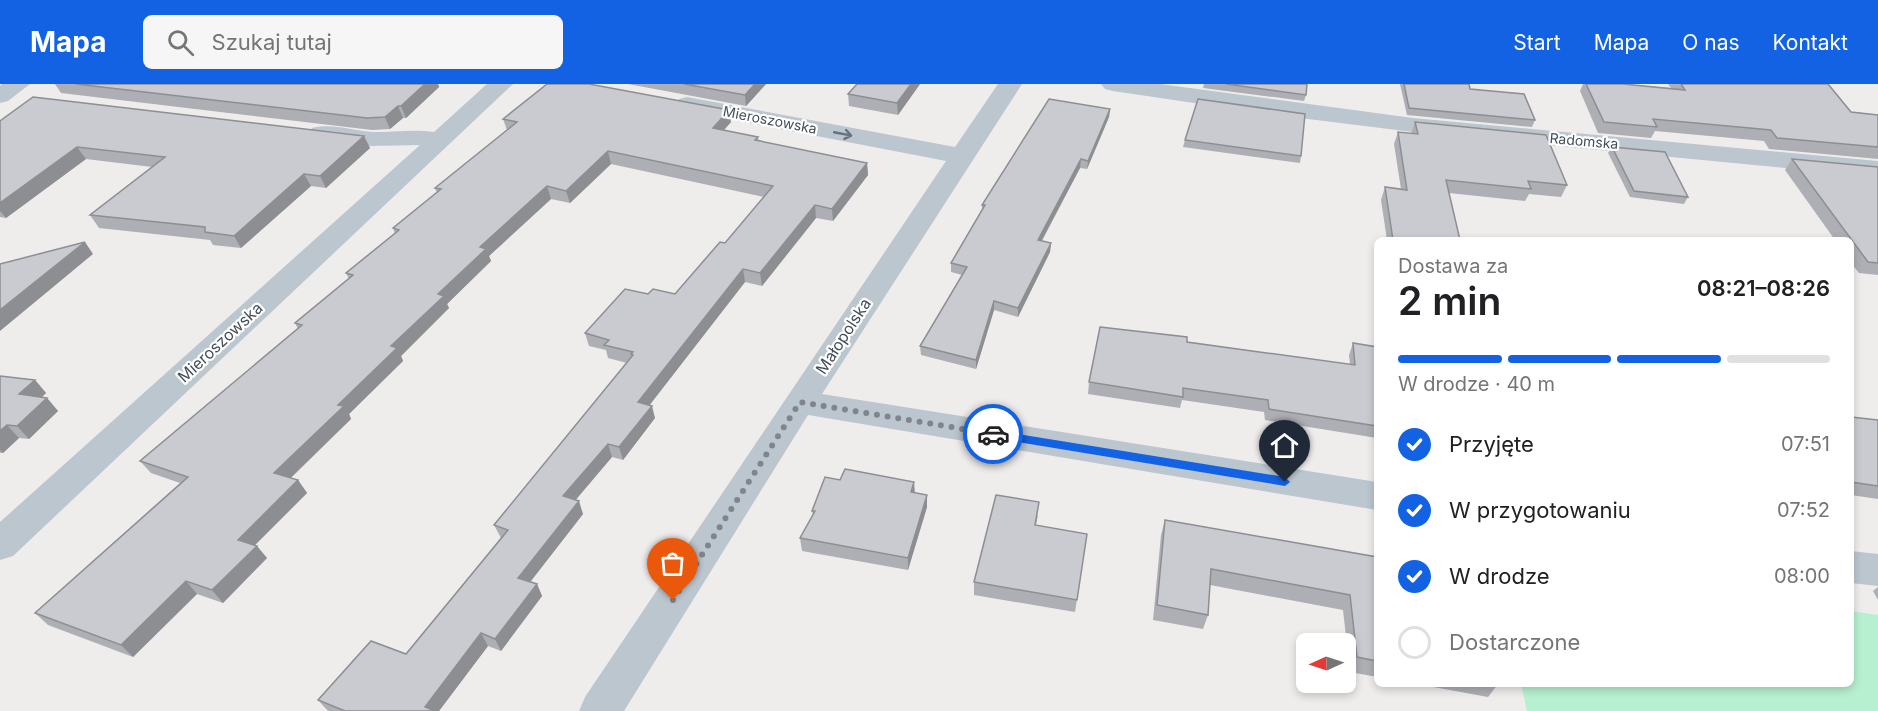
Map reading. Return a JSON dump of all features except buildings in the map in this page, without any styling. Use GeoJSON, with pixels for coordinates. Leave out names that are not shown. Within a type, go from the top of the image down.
{"type":"FeatureCollection","features":[{"type":"Feature","properties":{"kind":"street"},"geometry":{"type":"LineString","coordinates":[[0,96],[18,84]]}},
{"type":"Feature","properties":{"kind":"street","name":"Mieroszowska"},"geometry":{"type":"LineString","coordinates":[[0,545],[501,84]]}},
{"type":"Feature","properties":{"kind":"street","name":"Małopolska"},"geometry":{"type":"LineString","coordinates":[[600,711],[1010,84]]}},
{"type":"Feature","properties":{"kind":"street","name":"Radomska"},"geometry":{"type":"LineString","coordinates":[[1113,84],[1413,125],[1878,169]]}},
{"type":"Feature","properties":{"kind":"street","name":"Mieroszowska"},"geometry":{"type":"LineString","coordinates":[[669,101],[962,156]]}},
{"type":"Feature","properties":{"kind":"street"},"geometry":{"type":"LineString","coordinates":[[303,131],[372,139],[415,137],[441,140]]}},
{"type":"Feature","properties":{"kind":"street"},"geometry":{"type":"LineString","coordinates":[[800,402],[1374,496]]}},
{"type":"Feature","properties":{"kind":"street"},"geometry":{"type":"LineString","coordinates":[[1854,567],[1878,570]]}},
{"type":"Feature","properties":{"kind":"green space"},"geometry":{"type":"Polygon","coordinates":[[[1854,611],[1878,615],[1878,711],[1527,711],[1522,687],[1854,687],[1854,611]]]}},
{"type":"Feature","properties":{"kind":"way so far"},"geometry":{"type":"LineString","coordinates":[[673,600],[800,402],[993,434]]}},
{"type":"Feature","properties":{"kind":"route"},"geometry":{"type":"LineString","coordinates":[[993,434],[1285,482]]}}]}
